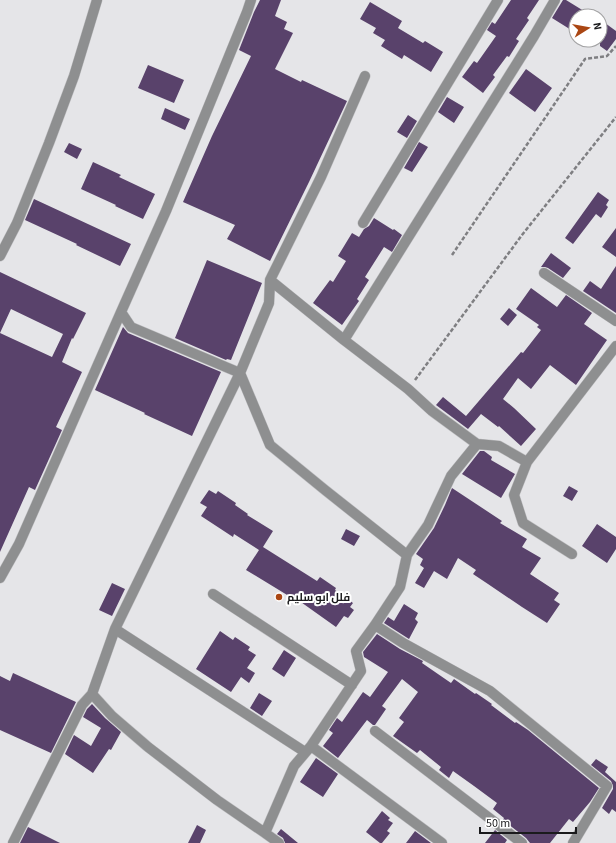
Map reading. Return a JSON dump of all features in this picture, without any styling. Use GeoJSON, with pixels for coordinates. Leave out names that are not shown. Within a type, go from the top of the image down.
{"type":"FeatureCollection","features":[{"type":"Feature","properties":{"kind":"street"},"geometry":{"type":"LineString","coordinates":[[0,256],[17,223],[49,143],[74,76],[97,0]]}},
{"type":"Feature","properties":{"kind":"street"},"geometry":{"type":"LineString","coordinates":[[0,578],[19,544],[166,212],[251,0]]}},
{"type":"Feature","properties":{"kind":"street"},"geometry":{"type":"LineString","coordinates":[[363,223],[498,0]]}},
{"type":"Feature","properties":{"kind":"street"},"geometry":{"type":"LineString","coordinates":[[344,340],[555,0]]}},
{"type":"Feature","properties":{"kind":"street"},"geometry":{"type":"LineString","coordinates":[[13,843],[82,705],[92,694],[115,629],[240,372],[270,303],[270,280],[321,177],[366,76]]}},
{"type":"Feature","properties":{"kind":"street"},"geometry":{"type":"LineString","coordinates":[[544,273],[616,321]]}},
{"type":"Feature","properties":{"kind":"street"},"geometry":{"type":"LineString","coordinates":[[270,280],[344,340],[408,389],[432,411],[477,444],[499,446],[527,462]]}},
{"type":"Feature","properties":{"kind":"street"},"geometry":{"type":"LineString","coordinates":[[121,312],[131,327],[240,372],[270,445],[407,555]]}},
{"type":"Feature","properties":{"kind":"street"},"geometry":{"type":"LineString","coordinates":[[572,554],[522,523],[514,495],[527,462],[616,346]]}},
{"type":"Feature","properties":{"kind":"street"},"geometry":{"type":"LineString","coordinates":[[265,833],[294,766],[308,749],[362,671],[356,651],[376,625],[400,587],[407,555],[428,525],[451,476],[477,444]]}},
{"type":"Feature","properties":{"kind":"street"},"geometry":{"type":"LineString","coordinates":[[213,594],[352,685]]}},
{"type":"Feature","properties":{"kind":"street"},"geometry":{"type":"LineString","coordinates":[[376,625],[402,643],[490,691],[607,786],[573,843]]}},
{"type":"Feature","properties":{"kind":"street"},"geometry":{"type":"LineString","coordinates":[[115,629],[308,749],[442,843]]}},
{"type":"Feature","properties":{"kind":"street"},"geometry":{"type":"LineString","coordinates":[[92,694],[112,716],[148,747],[217,800],[279,843]]}},
{"type":"Feature","properties":{"kind":"street"},"geometry":{"type":"LineString","coordinates":[[375,731],[522,843]]}},
{"type":"Feature","properties":{"kind":"path"},"geometry":{"type":"LineString","coordinates":[[452,255],[585,59],[607,56],[616,46]]}},
{"type":"Feature","properties":{"kind":"path"},"geometry":{"type":"LineString","coordinates":[[408,389],[522,235],[616,117]]}},
{"type":"Feature","properties":{"kind":"building"},"geometry":{"type":"Polygon","coordinates":[[[260,0],[281,0],[275,16],[287,22],[284,29],[293,33],[275,69],[301,82],[302,80],[347,101],[270,261],[227,239],[235,225],[183,202],[212,136],[251,56],[239,50],[260,0]]]}},
{"type":"Feature","properties":{"kind":"building"},"geometry":{"type":"Polygon","coordinates":[[[511,0],[539,0],[527,18],[529,20],[516,39],[519,41],[509,57],[507,56],[493,75],[495,77],[483,93],[462,77],[474,61],[477,63],[496,36],[487,30],[492,22],[495,24],[511,0]]]}},
{"type":"Feature","properties":{"kind":"building"},"geometry":{"type":"Polygon","coordinates":[[[563,0],[566,0],[579,8],[568,8],[568,28],[552,18],[563,0]]]}},
{"type":"Feature","properties":{"kind":"building"},"geometry":{"type":"Polygon","coordinates":[[[370,2],[402,21],[398,28],[423,43],[425,41],[443,52],[431,72],[404,55],[402,59],[381,46],[385,40],[373,33],[376,28],[360,19],[370,2]]]}},
{"type":"Feature","properties":{"kind":"building"},"geometry":{"type":"Polygon","coordinates":[[[608,25],[616,31],[616,39],[607,51],[603,48],[608,48],[608,25]]]}},
{"type":"Feature","properties":{"kind":"building"},"geometry":{"type":"Polygon","coordinates":[[[148,65],[184,80],[174,103],[138,88],[148,65]]]}},
{"type":"Feature","properties":{"kind":"building"},"geometry":{"type":"Polygon","coordinates":[[[526,69],[552,88],[535,112],[509,93],[526,69]]]}},
{"type":"Feature","properties":{"kind":"building"},"geometry":{"type":"Polygon","coordinates":[[[447,97],[464,107],[454,123],[438,112],[447,97]]]}},
{"type":"Feature","properties":{"kind":"building"},"geometry":{"type":"Polygon","coordinates":[[[165,108],[190,119],[185,130],[161,119],[165,108]]]}},
{"type":"Feature","properties":{"kind":"building"},"geometry":{"type":"Polygon","coordinates":[[[408,115],[417,121],[407,138],[397,132],[408,115]]]}},
{"type":"Feature","properties":{"kind":"building"},"geometry":{"type":"Polygon","coordinates":[[[419,142],[428,147],[412,172],[404,168],[419,142]]]}},
{"type":"Feature","properties":{"kind":"building"},"geometry":{"type":"Polygon","coordinates":[[[69,143],[82,149],[77,159],[64,152],[69,143]]]}},
{"type":"Feature","properties":{"kind":"building"},"geometry":{"type":"Polygon","coordinates":[[[93,162],[121,175],[119,177],[155,194],[143,219],[81,189],[93,162]]]}},
{"type":"Feature","properties":{"kind":"building"},"geometry":{"type":"Polygon","coordinates":[[[598,192],[609,200],[606,205],[608,207],[601,218],[596,214],[573,244],[565,238],[598,192]]]}},
{"type":"Feature","properties":{"kind":"building"},"geometry":{"type":"Polygon","coordinates":[[[34,199],[131,244],[120,266],[25,220],[34,199]]]}},
{"type":"Feature","properties":{"kind":"building"},"geometry":{"type":"Polygon","coordinates":[[[374,218],[402,235],[392,252],[384,247],[365,277],[369,280],[357,299],[359,301],[342,325],[313,303],[330,280],[333,282],[346,261],[338,256],[352,233],[359,237],[374,218]]]}},
{"type":"Feature","properties":{"kind":"building"},"geometry":{"type":"Polygon","coordinates":[[[616,228],[616,257],[602,247],[616,228]]]}},
{"type":"Feature","properties":{"kind":"building"},"geometry":{"type":"Polygon","coordinates":[[[551,253],[571,268],[563,278],[548,268],[541,267],[551,253]]]}},
{"type":"Feature","properties":{"kind":"building"},"geometry":{"type":"Polygon","coordinates":[[[207,260],[262,283],[231,360],[226,360],[175,338],[207,260]]]}},
{"type":"Feature","properties":{"kind":"building"},"geometry":{"type":"Polygon","coordinates":[[[616,266],[616,313],[583,291],[590,281],[601,289],[616,266]]]}},
{"type":"Feature","properties":{"kind":"building"},"geometry":{"type":"Polygon","coordinates":[[[0,272],[86,313],[73,339],[72,338],[62,362],[82,372],[56,427],[62,430],[35,490],[29,487],[0,552],[0,272]],[[11,309],[0,333],[52,357],[63,334],[11,309]]]}},
{"type":"Feature","properties":{"kind":"building"},"geometry":{"type":"Polygon","coordinates":[[[531,288],[557,307],[566,295],[592,313],[584,324],[607,340],[576,385],[550,365],[531,389],[518,378],[503,399],[536,429],[521,446],[499,426],[498,427],[481,414],[468,429],[436,405],[443,397],[466,416],[521,352],[523,353],[541,330],[537,327],[539,325],[516,309],[531,288]]]}},
{"type":"Feature","properties":{"kind":"building"},"geometry":{"type":"Polygon","coordinates":[[[509,308],[517,315],[508,326],[500,319],[509,308]]]}},
{"type":"Feature","properties":{"kind":"building"},"geometry":{"type":"Polygon","coordinates":[[[123,327],[128,333],[221,372],[192,436],[95,390],[123,327]]]}},
{"type":"Feature","properties":{"kind":"building"},"geometry":{"type":"Polygon","coordinates":[[[480,451],[484,451],[492,457],[491,460],[515,474],[501,498],[462,474],[480,451]]]}},
{"type":"Feature","properties":{"kind":"building"},"geometry":{"type":"Polygon","coordinates":[[[569,486],[578,491],[572,501],[563,496],[569,486]]]}},
{"type":"Feature","properties":{"kind":"building"},"geometry":{"type":"Polygon","coordinates":[[[452,488],[502,521],[500,523],[527,539],[522,547],[541,558],[530,574],[559,593],[554,600],[560,604],[547,623],[473,574],[476,570],[458,558],[447,579],[434,571],[424,588],[415,583],[424,568],[420,565],[423,559],[416,554],[434,528],[452,488]]]}},
{"type":"Feature","properties":{"kind":"building"},"geometry":{"type":"Polygon","coordinates":[[[209,490],[216,494],[218,491],[236,503],[235,505],[248,514],[247,515],[273,531],[263,547],[317,581],[320,577],[336,588],[335,590],[353,603],[350,607],[354,610],[348,618],[344,616],[336,627],[298,600],[297,601],[246,570],[259,550],[234,534],[233,537],[201,516],[207,507],[200,503],[209,490]]]}},
{"type":"Feature","properties":{"kind":"building"},"geometry":{"type":"Polygon","coordinates":[[[597,524],[616,537],[616,549],[607,563],[582,546],[597,524]]]}},
{"type":"Feature","properties":{"kind":"building"},"geometry":{"type":"Polygon","coordinates":[[[346,529],[360,536],[354,546],[341,539],[346,529]]]}},
{"type":"Feature","properties":{"kind":"building"},"geometry":{"type":"Polygon","coordinates":[[[112,583],[125,589],[112,616],[99,610],[112,583]]]}},
{"type":"Feature","properties":{"kind":"building"},"geometry":{"type":"Polygon","coordinates":[[[404,604],[418,613],[415,619],[418,622],[409,639],[384,623],[388,617],[394,621],[404,604]]]}},
{"type":"Feature","properties":{"kind":"building"},"geometry":{"type":"Polygon","coordinates":[[[220,631],[233,640],[235,637],[250,647],[248,650],[256,655],[247,668],[255,673],[249,683],[241,677],[231,692],[196,669],[220,631]]]}},
{"type":"Feature","properties":{"kind":"building"},"geometry":{"type":"Polygon","coordinates":[[[377,634],[400,649],[423,661],[422,663],[451,683],[454,679],[492,704],[491,705],[515,723],[516,722],[528,730],[599,788],[590,802],[573,822],[569,819],[550,843],[530,843],[526,838],[503,820],[504,818],[493,809],[497,803],[453,771],[449,778],[439,770],[441,767],[420,750],[417,753],[393,736],[404,722],[399,718],[418,692],[402,679],[382,706],[386,709],[375,725],[367,720],[338,758],[324,747],[323,746],[333,733],[329,730],[337,718],[342,722],[363,692],[370,697],[388,672],[364,657],[363,652],[377,634]]]}},
{"type":"Feature","properties":{"kind":"building"},"geometry":{"type":"Polygon","coordinates":[[[284,650],[296,658],[284,677],[272,669],[284,650]]]}},
{"type":"Feature","properties":{"kind":"building"},"geometry":{"type":"Polygon","coordinates":[[[13,673],[76,702],[51,753],[0,730],[0,676],[10,681],[13,673]]]}},
{"type":"Feature","properties":{"kind":"building"},"geometry":{"type":"Polygon","coordinates":[[[259,693],[272,701],[262,716],[250,708],[259,693]]]}},
{"type":"Feature","properties":{"kind":"building"},"geometry":{"type":"Polygon","coordinates":[[[92,704],[121,732],[111,750],[109,749],[93,773],[65,754],[74,735],[91,746],[101,728],[83,717],[87,709],[92,704]]]}},
{"type":"Feature","properties":{"kind":"building"},"geometry":{"type":"Polygon","coordinates":[[[316,758],[338,774],[323,797],[300,782],[316,758]]]}},
{"type":"Feature","properties":{"kind":"building"},"geometry":{"type":"Polygon","coordinates":[[[596,759],[608,767],[605,772],[616,782],[616,812],[612,809],[609,814],[602,808],[613,789],[613,786],[611,781],[591,765],[596,759]]]}},
{"type":"Feature","properties":{"kind":"building"},"geometry":{"type":"Polygon","coordinates":[[[382,811],[390,818],[388,820],[393,823],[387,831],[390,833],[382,843],[380,843],[366,832],[382,811]]]}},
{"type":"Feature","properties":{"kind":"building"},"geometry":{"type":"Polygon","coordinates":[[[197,825],[206,830],[200,843],[188,843],[197,825]]]}},
{"type":"Feature","properties":{"kind":"building"},"geometry":{"type":"Polygon","coordinates":[[[28,827],[60,843],[20,843],[28,827]]]}},
{"type":"Feature","properties":{"kind":"building"},"geometry":{"type":"Polygon","coordinates":[[[281,829],[298,843],[285,843],[283,838],[277,834],[281,829]]]}},
{"type":"Feature","properties":{"kind":"building"},"geometry":{"type":"Polygon","coordinates":[[[495,830],[507,840],[505,843],[485,843],[495,830]]]}},
{"type":"Feature","properties":{"kind":"building"},"geometry":{"type":"Polygon","coordinates":[[[415,831],[431,843],[406,843],[415,831]]]}},
{"type":"Feature","properties":{"kind":"place","name":"فلل ابو سليم"},"geometry":{"type":"Point","coordinates":[279,597]}}]}
